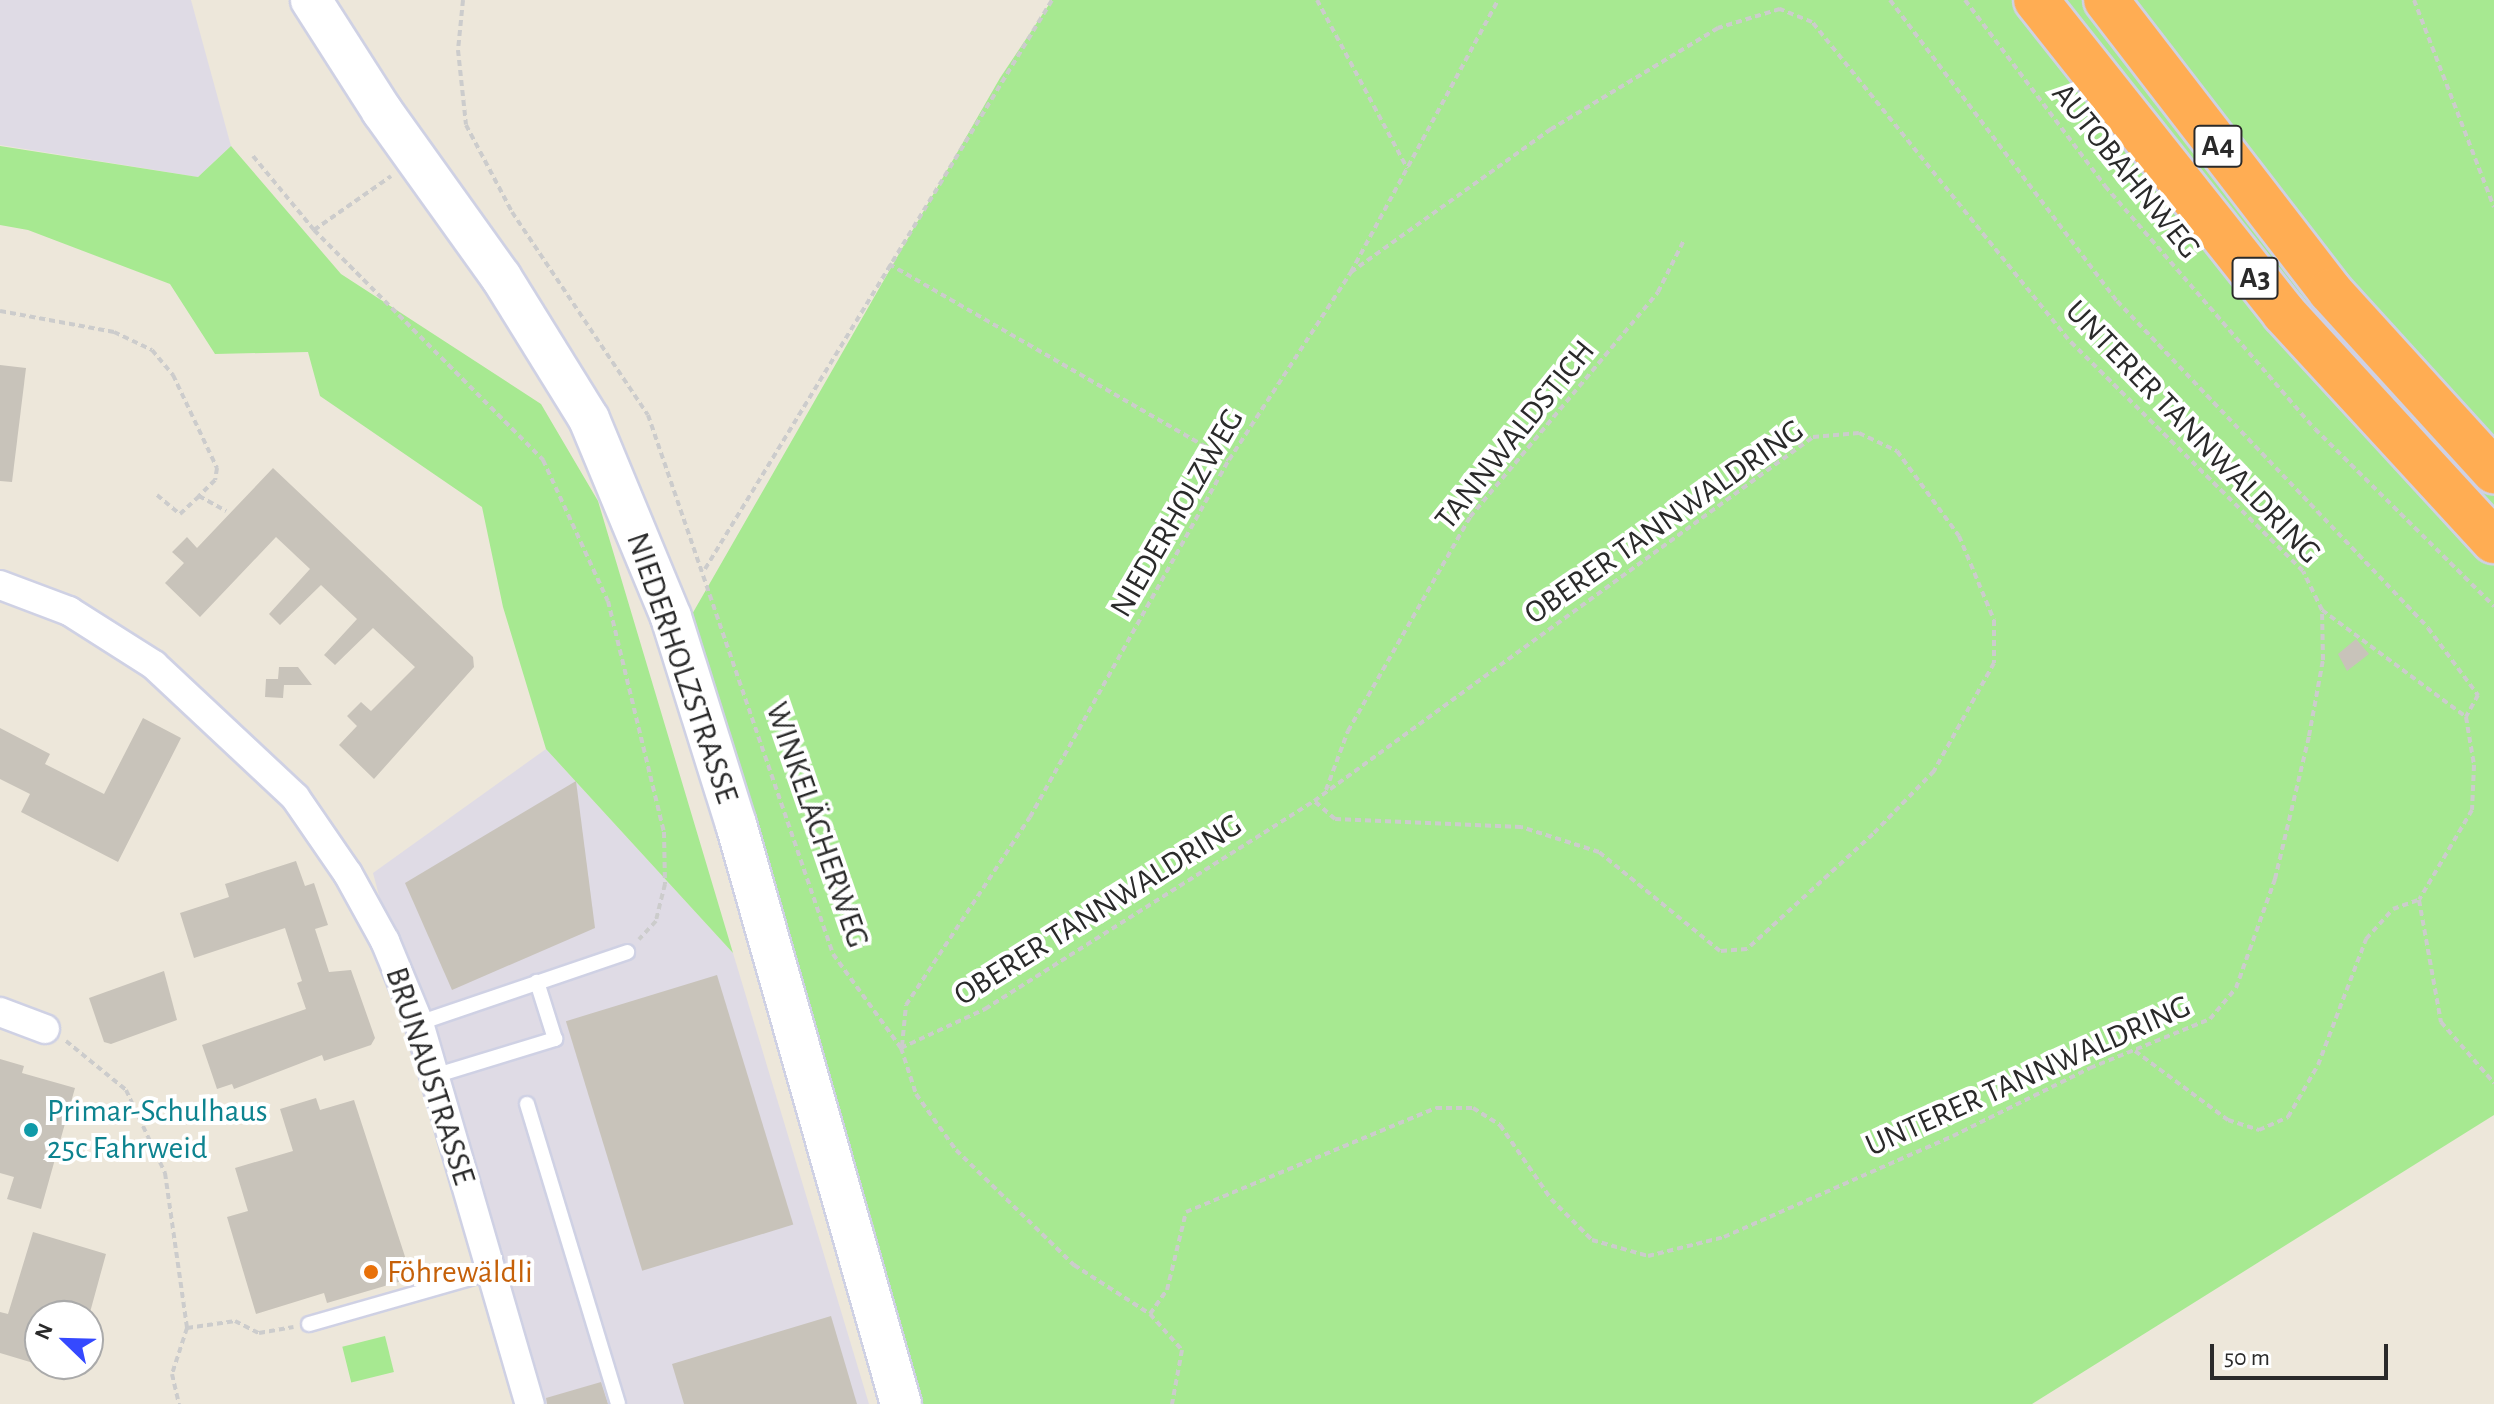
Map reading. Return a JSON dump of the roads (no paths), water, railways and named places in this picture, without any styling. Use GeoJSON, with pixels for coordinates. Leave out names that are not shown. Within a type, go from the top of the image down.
{"type":"FeatureCollection","features":[{"type":"Feature","properties":{"kind":"highway","name":"A3"},"geometry":{"type":"LineString","coordinates":[[2036,0],[2284,313],[2494,541]]}},
{"type":"Feature","properties":{"kind":"highway","name":"A3"},"geometry":{"type":"LineString","coordinates":[[2086,0],[2287,261],[2330,291],[2494,471]]}},
{"type":"Feature","properties":{"kind":"highway","name":"A4"},"geometry":{"type":"LineString","coordinates":[[2106,0],[2330,291]]}},
{"type":"Feature","properties":{"kind":"main road","name":"NIEDERHOLZSTRASSE"},"geometry":{"type":"LineString","coordinates":[[311,0],[416,158],[501,277],[589,419],[671,617],[736,824],[901,1404]]}},
{"type":"Feature","properties":{"kind":"street","name":"BRUNAUSTRASSE"},"geometry":{"type":"LineString","coordinates":[[0,585],[69,611],[154,665],[295,797],[385,941],[419,1023],[530,1404]]}},
{"type":"Feature","properties":{"kind":"street"},"geometry":{"type":"LineString","coordinates":[[0,1012],[45,1029]]}},
{"type":"Feature","properties":{"kind":"lane"},"geometry":{"type":"LineString","coordinates":[[419,1023],[627,952]]}},
{"type":"Feature","properties":{"kind":"lane"},"geometry":{"type":"LineString","coordinates":[[434,1076],[555,1039],[537,982]]}},
{"type":"Feature","properties":{"kind":"lane"},"geometry":{"type":"LineString","coordinates":[[527,1104],[618,1404]]}},
{"type":"Feature","properties":{"kind":"lane"},"geometry":{"type":"LineString","coordinates":[[309,1324],[492,1272]]}},
{"type":"Feature","properties":{"kind":"place","name":"Primar-Schulhaus 25c Fahrweid"},"geometry":{"type":"Point","coordinates":[31,1130]}},
{"type":"Feature","properties":{"kind":"place","name":"Föhrewäldli"},"geometry":{"type":"Point","coordinates":[371,1272]}}]}
